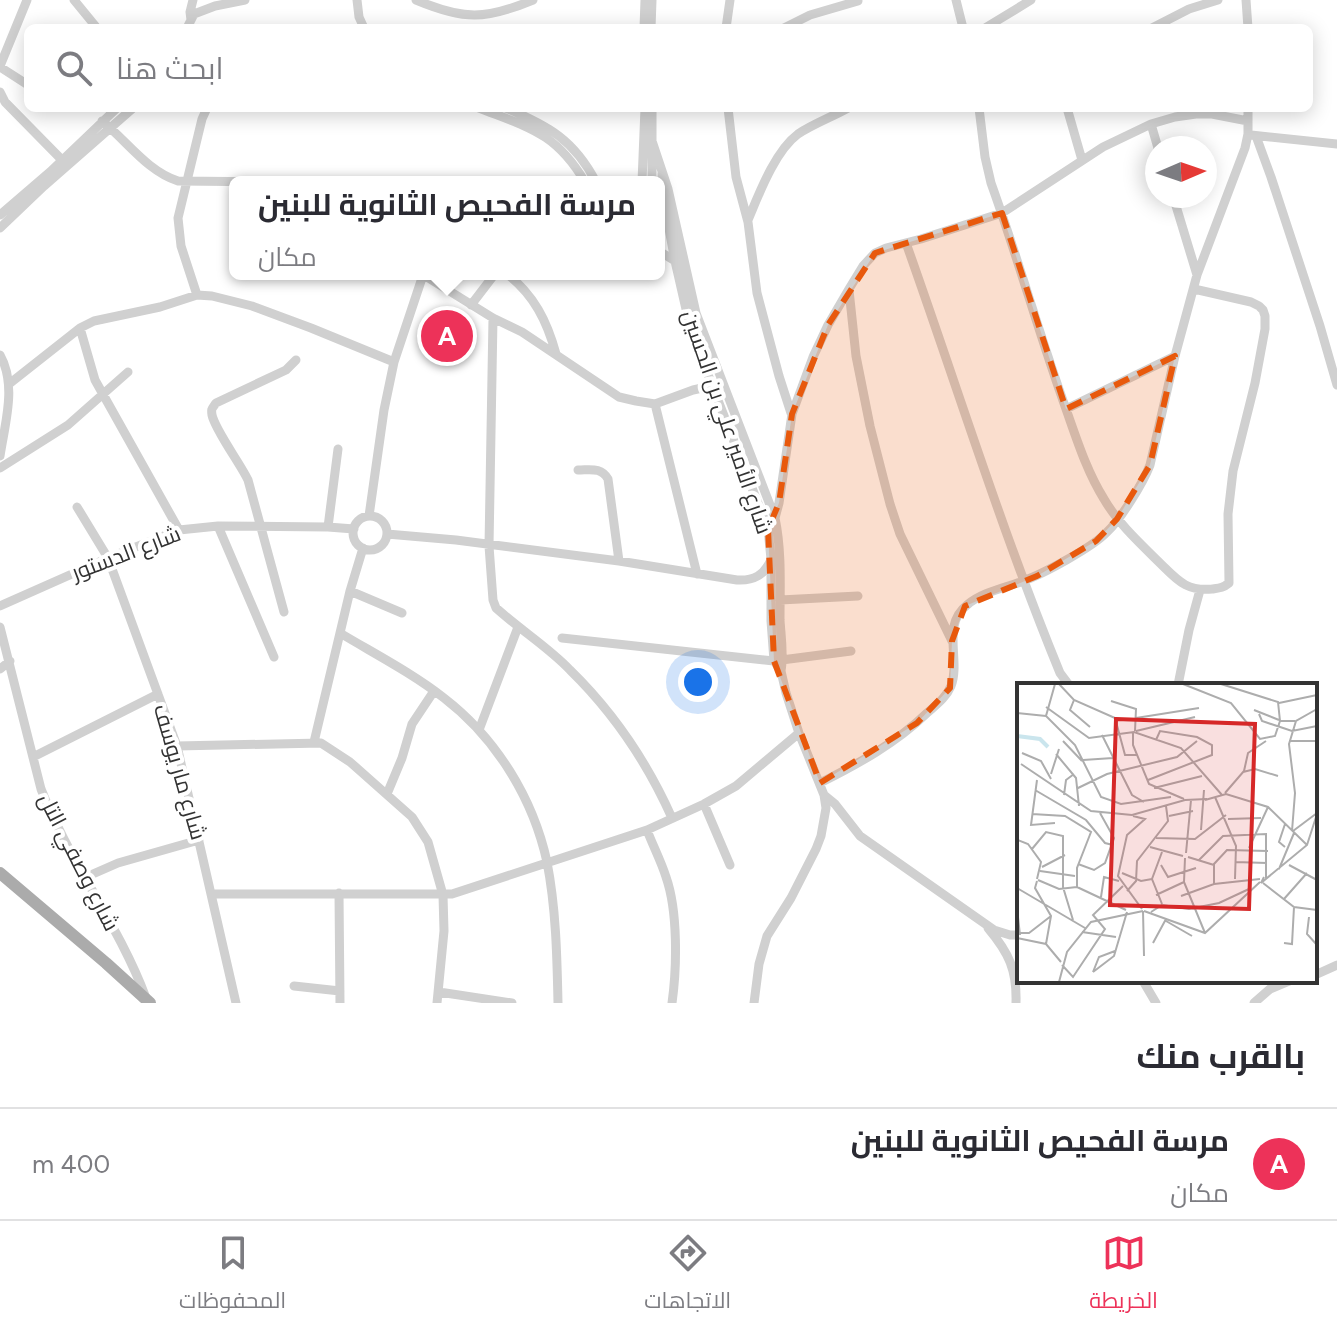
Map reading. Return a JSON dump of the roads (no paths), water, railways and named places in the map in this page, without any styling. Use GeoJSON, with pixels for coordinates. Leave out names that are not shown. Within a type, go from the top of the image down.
{"type":"FeatureCollection","features":[{"type":"Feature","properties":{"kind":"main road"},"geometry":{"type":"LineString","coordinates":[[0,873],[106,963],[145,1002]]}},
{"type":"Feature","properties":{"kind":"main road"},"geometry":{"type":"LineString","coordinates":[[0,883],[145,1002]]}},
{"type":"Feature","properties":{"kind":"street"},"geometry":{"type":"LineString","coordinates":[[24,82],[0,67],[27,0]]}},
{"type":"Feature","properties":{"kind":"street"},"geometry":{"type":"LineString","coordinates":[[74,0],[94,24]]}},
{"type":"Feature","properties":{"kind":"street"},"geometry":{"type":"LineString","coordinates":[[189,24],[193,0]]}},
{"type":"Feature","properties":{"kind":"street"},"geometry":{"type":"LineString","coordinates":[[189,24],[194,14],[245,0]]}},
{"type":"Feature","properties":{"kind":"street"},"geometry":{"type":"LineString","coordinates":[[357,0],[362,24]]}},
{"type":"Feature","properties":{"kind":"street"},"geometry":{"type":"LineString","coordinates":[[416,0],[465,16],[479,16],[533,0]]}},
{"type":"Feature","properties":{"kind":"street"},"geometry":{"type":"LineString","coordinates":[[644,24],[645,0]]}},
{"type":"Feature","properties":{"kind":"street"},"geometry":{"type":"LineString","coordinates":[[651,24],[652,0]]}},
{"type":"Feature","properties":{"kind":"street"},"geometry":{"type":"LineString","coordinates":[[727,24],[730,0]]}},
{"type":"Feature","properties":{"kind":"street"},"geometry":{"type":"LineString","coordinates":[[956,0],[962,24]]}},
{"type":"Feature","properties":{"kind":"street"},"geometry":{"type":"LineString","coordinates":[[992,24],[1031,0]]}},
{"type":"Feature","properties":{"kind":"street"},"geometry":{"type":"LineString","coordinates":[[1160,24],[1189,9],[1218,0]]}},
{"type":"Feature","properties":{"kind":"street"},"geometry":{"type":"LineString","coordinates":[[1246,0],[1248,24]]}},
{"type":"Feature","properties":{"kind":"street"},"geometry":{"type":"LineString","coordinates":[[792,24],[810,15],[858,1]]}},
{"type":"Feature","properties":{"kind":"street"},"geometry":{"type":"LineString","coordinates":[[2,98],[62,160]]}},
{"type":"Feature","properties":{"kind":"street"},"geometry":{"type":"LineString","coordinates":[[0,215],[112,112]]}},
{"type":"Feature","properties":{"kind":"street"},"geometry":{"type":"LineString","coordinates":[[0,228],[129,112]]}},
{"type":"Feature","properties":{"kind":"street"},"geometry":{"type":"LineString","coordinates":[[197,295],[178,232],[178,218],[205,112]]}},
{"type":"Feature","properties":{"kind":"street"},"geometry":{"type":"LineString","coordinates":[[489,112],[551,139],[572,160],[581,176]]}},
{"type":"Feature","properties":{"kind":"street"},"geometry":{"type":"LineString","coordinates":[[515,112],[562,137],[575,149],[592,176]]}},
{"type":"Feature","properties":{"kind":"street","name":"شارع الأمير علي بن الحسين"},"geometry":{"type":"LineString","coordinates":[[645,112],[648,140],[663,176]]}},
{"type":"Feature","properties":{"kind":"street","name":"شارع الأمير علي بن الحسين"},"geometry":{"type":"LineString","coordinates":[[648,140],[652,112]]}},
{"type":"Feature","properties":{"kind":"street"},"geometry":{"type":"LineString","coordinates":[[728,112],[736,177],[748,222],[757,293],[792,414]]}},
{"type":"Feature","properties":{"kind":"street"},"geometry":{"type":"LineString","coordinates":[[748,222],[785,147],[798,134],[840,112]]}},
{"type":"Feature","properties":{"kind":"street"},"geometry":{"type":"LineString","coordinates":[[979,112],[991,183],[1044,346],[1094,481],[1117,519],[1174,577],[1187,587],[1200,590],[1223,587],[1229,583],[1228,514],[1233,471],[1255,383],[1265,316],[1259,306],[1251,302],[1194,289]]}},
{"type":"Feature","properties":{"kind":"street"},"geometry":{"type":"LineString","coordinates":[[1068,112],[1082,160]]}},
{"type":"Feature","properties":{"kind":"street"},"geometry":{"type":"LineString","coordinates":[[1248,112],[1252,135],[1320,326],[1337,385]]}},
{"type":"Feature","properties":{"kind":"street"},"geometry":{"type":"LineString","coordinates":[[768,529],[775,518],[784,476],[792,414],[813,357],[849,289],[875,253],[1002,213],[1103,147],[1151,124],[1196,114],[1248,121]]}},
{"type":"Feature","properties":{"kind":"street"},"geometry":{"type":"LineString","coordinates":[[102,121],[157,170],[172,179],[229,181]]}},
{"type":"Feature","properties":{"kind":"street"},"geometry":{"type":"LineString","coordinates":[[1151,124],[1154,136]]}},
{"type":"Feature","properties":{"kind":"street"},"geometry":{"type":"LineString","coordinates":[[1252,135],[1337,144]]}},
{"type":"Feature","properties":{"kind":"street"},"geometry":{"type":"LineString","coordinates":[[820,783],[881,749],[941,702],[953,676],[952,641],[956,621],[965,606],[996,590],[1037,576],[1096,541],[1117,519],[1150,465],[1197,275],[1252,135]]}},
{"type":"Feature","properties":{"kind":"street"},"geometry":{"type":"LineString","coordinates":[[643,176],[648,140]]}},
{"type":"Feature","properties":{"kind":"street"},"geometry":{"type":"LineString","coordinates":[[648,140],[651,176]]}},
{"type":"Feature","properties":{"kind":"street","name":"شارع الأمير علي بن الحسين"},"geometry":{"type":"LineString","coordinates":[[665,182],[696,313],[768,529],[771,621],[778,660]]}},
{"type":"Feature","properties":{"kind":"street","name":"شارع الأمير علي بن الحسين"},"geometry":{"type":"LineString","coordinates":[[665,206],[691,331],[763,482],[775,518],[779,539],[778,660]]}},
{"type":"Feature","properties":{"kind":"street"},"geometry":{"type":"LineString","coordinates":[[1177,208],[1197,275]]}},
{"type":"Feature","properties":{"kind":"street"},"geometry":{"type":"LineString","coordinates":[[906,243],[1024,581],[1060,673],[1068,683]]}},
{"type":"Feature","properties":{"kind":"street"},"geometry":{"type":"LineString","coordinates":[[665,255],[675,261]]}},
{"type":"Feature","properties":{"kind":"street"},"geometry":{"type":"LineString","coordinates":[[369,516],[394,362],[420,280]]}},
{"type":"Feature","properties":{"kind":"street"},"geometry":{"type":"LineString","coordinates":[[431,280],[522,332],[619,397],[655,404],[693,390],[718,385]]}},
{"type":"Feature","properties":{"kind":"street"},"geometry":{"type":"LineString","coordinates":[[471,305],[492,280]]}},
{"type":"Feature","properties":{"kind":"street"},"geometry":{"type":"LineString","coordinates":[[513,280],[532,298],[549,328],[556,354]]}},
{"type":"Feature","properties":{"kind":"street"},"geometry":{"type":"LineString","coordinates":[[849,289],[856,356],[890,504],[900,534],[952,641]]}},
{"type":"Feature","properties":{"kind":"street"},"geometry":{"type":"LineString","coordinates":[[9,384],[80,328],[105,318],[130,315],[197,295],[252,306],[394,362]]}},
{"type":"Feature","properties":{"kind":"street"},"geometry":{"type":"LineString","coordinates":[[493,318],[489,546],[493,600],[496,608],[570,669],[620,726],[650,772],[672,818]]}},
{"type":"Feature","properties":{"kind":"street"},"geometry":{"type":"LineString","coordinates":[[80,328],[95,380],[179,530]]}},
{"type":"Feature","properties":{"kind":"street"},"geometry":{"type":"LineString","coordinates":[[0,355],[9,384],[0,456]]}},
{"type":"Feature","properties":{"kind":"street"},"geometry":{"type":"LineString","coordinates":[[1066,409],[1175,356]]}},
{"type":"Feature","properties":{"kind":"street"},"geometry":{"type":"LineString","coordinates":[[284,612],[248,480],[213,419],[212,409],[216,403],[286,370],[296,360]]}},
{"type":"Feature","properties":{"kind":"street"},"geometry":{"type":"LineString","coordinates":[[0,468],[68,425],[128,372]]}},
{"type":"Feature","properties":{"kind":"street"},"geometry":{"type":"LineString","coordinates":[[655,404],[697,574]]}},
{"type":"Feature","properties":{"kind":"street"},"geometry":{"type":"LineString","coordinates":[[328,527],[338,449]]}},
{"type":"Feature","properties":{"kind":"street"},"geometry":{"type":"LineString","coordinates":[[578,470],[600,470],[608,479],[619,561]]}},
{"type":"Feature","properties":{"kind":"street"},"geometry":{"type":"LineString","coordinates":[[763,482],[776,481],[784,476]]}},
{"type":"Feature","properties":{"kind":"street","name":"شارع مار يوسف"},"geometry":{"type":"LineString","coordinates":[[77,507],[108,558],[177,746],[236,1003]]}},
{"type":"Feature","properties":{"kind":"street"},"geometry":{"type":"LineString","coordinates":[[369,516],[382,521],[387,534],[379,547],[371,550],[355,541],[354,529],[357,523],[369,516]]}},
{"type":"Feature","properties":{"kind":"street"},"geometry":{"type":"LineString","coordinates":[[218,526],[274,657]]}},
{"type":"Feature","properties":{"kind":"street","name":"شارع الدستور"},"geometry":{"type":"LineString","coordinates":[[0,606],[179,530],[218,526],[354,529]]}},
{"type":"Feature","properties":{"kind":"street"},"geometry":{"type":"LineString","coordinates":[[387,534],[619,561],[744,580],[760,576],[771,559]]}},
{"type":"Feature","properties":{"kind":"street"},"geometry":{"type":"LineString","coordinates":[[314,742],[363,548]]}},
{"type":"Feature","properties":{"kind":"street"},"geometry":{"type":"LineString","coordinates":[[1178,683],[1200,590]]}},
{"type":"Feature","properties":{"kind":"street"},"geometry":{"type":"LineString","coordinates":[[350,591],[402,613]]}},
{"type":"Feature","properties":{"kind":"street"},"geometry":{"type":"LineString","coordinates":[[780,600],[858,596]]}},
{"type":"Feature","properties":{"kind":"street","name":"شارع وصفي التل"},"geometry":{"type":"LineString","coordinates":[[0,627],[41,789],[51,814],[139,980],[145,1002]]}},
{"type":"Feature","properties":{"kind":"street"},"geometry":{"type":"LineString","coordinates":[[479,730],[518,627]]}},
{"type":"Feature","properties":{"kind":"street"},"geometry":{"type":"LineString","coordinates":[[340,633],[434,691],[492,743],[509,768],[532,818],[547,863],[555,931],[558,1003]]}},
{"type":"Feature","properties":{"kind":"street"},"geometry":{"type":"LineString","coordinates":[[562,638],[778,660],[851,651]]}},
{"type":"Feature","properties":{"kind":"street"},"geometry":{"type":"LineString","coordinates":[[754,1003],[759,964],[767,936],[809,865],[821,836],[826,808],[820,783],[799,733],[778,660]]}},
{"type":"Feature","properties":{"kind":"street"},"geometry":{"type":"LineString","coordinates":[[0,669],[10,661]]}},
{"type":"Feature","properties":{"kind":"street"},"geometry":{"type":"LineString","coordinates":[[387,794],[412,724],[434,691]]}},
{"type":"Feature","properties":{"kind":"street"},"geometry":{"type":"LineString","coordinates":[[33,757],[158,694]]}},
{"type":"Feature","properties":{"kind":"street"},"geometry":{"type":"LineString","coordinates":[[212,894],[452,894],[647,830],[704,804],[736,786],[799,733]]}},
{"type":"Feature","properties":{"kind":"street"},"geometry":{"type":"LineString","coordinates":[[177,746],[321,743],[412,817],[428,842],[443,895],[444,931],[437,1003]]}},
{"type":"Feature","properties":{"kind":"street"},"geometry":{"type":"LineString","coordinates":[[824,795],[860,836],[994,930],[1017,935]]}},
{"type":"Feature","properties":{"kind":"street"},"geometry":{"type":"LineString","coordinates":[[704,804],[730,865]]}},
{"type":"Feature","properties":{"kind":"street"},"geometry":{"type":"LineString","coordinates":[[647,830],[667,879],[673,914],[675,981],[672,1003]]}},
{"type":"Feature","properties":{"kind":"street"},"geometry":{"type":"LineString","coordinates":[[86,877],[118,863],[199,840]]}},
{"type":"Feature","properties":{"kind":"street"},"geometry":{"type":"LineString","coordinates":[[339,893],[340,1003]]}},
{"type":"Feature","properties":{"kind":"street"},"geometry":{"type":"LineString","coordinates":[[983,923],[1009,955],[1015,972],[1016,1003]]}},
{"type":"Feature","properties":{"kind":"street"},"geometry":{"type":"LineString","coordinates":[[106,963],[123,950]]}},
{"type":"Feature","properties":{"kind":"street"},"geometry":{"type":"LineString","coordinates":[[1317,974],[1337,965]]}},
{"type":"Feature","properties":{"kind":"street"},"geometry":{"type":"LineString","coordinates":[[1144,983],[1156,1003]]}},
{"type":"Feature","properties":{"kind":"street"},"geometry":{"type":"LineString","coordinates":[[1254,1003],[1270,989],[1284,983]]}},
{"type":"Feature","properties":{"kind":"street"},"geometry":{"type":"LineString","coordinates":[[294,986],[340,991]]}},
{"type":"Feature","properties":{"kind":"street"},"geometry":{"type":"LineString","coordinates":[[439,992],[512,1003]]}},
{"type":"Feature","properties":{"kind":"place","name":"مرسة الفحيص الثانوية للبنين"},"geometry":{"type":"Point","coordinates":[447,336]}}]}
